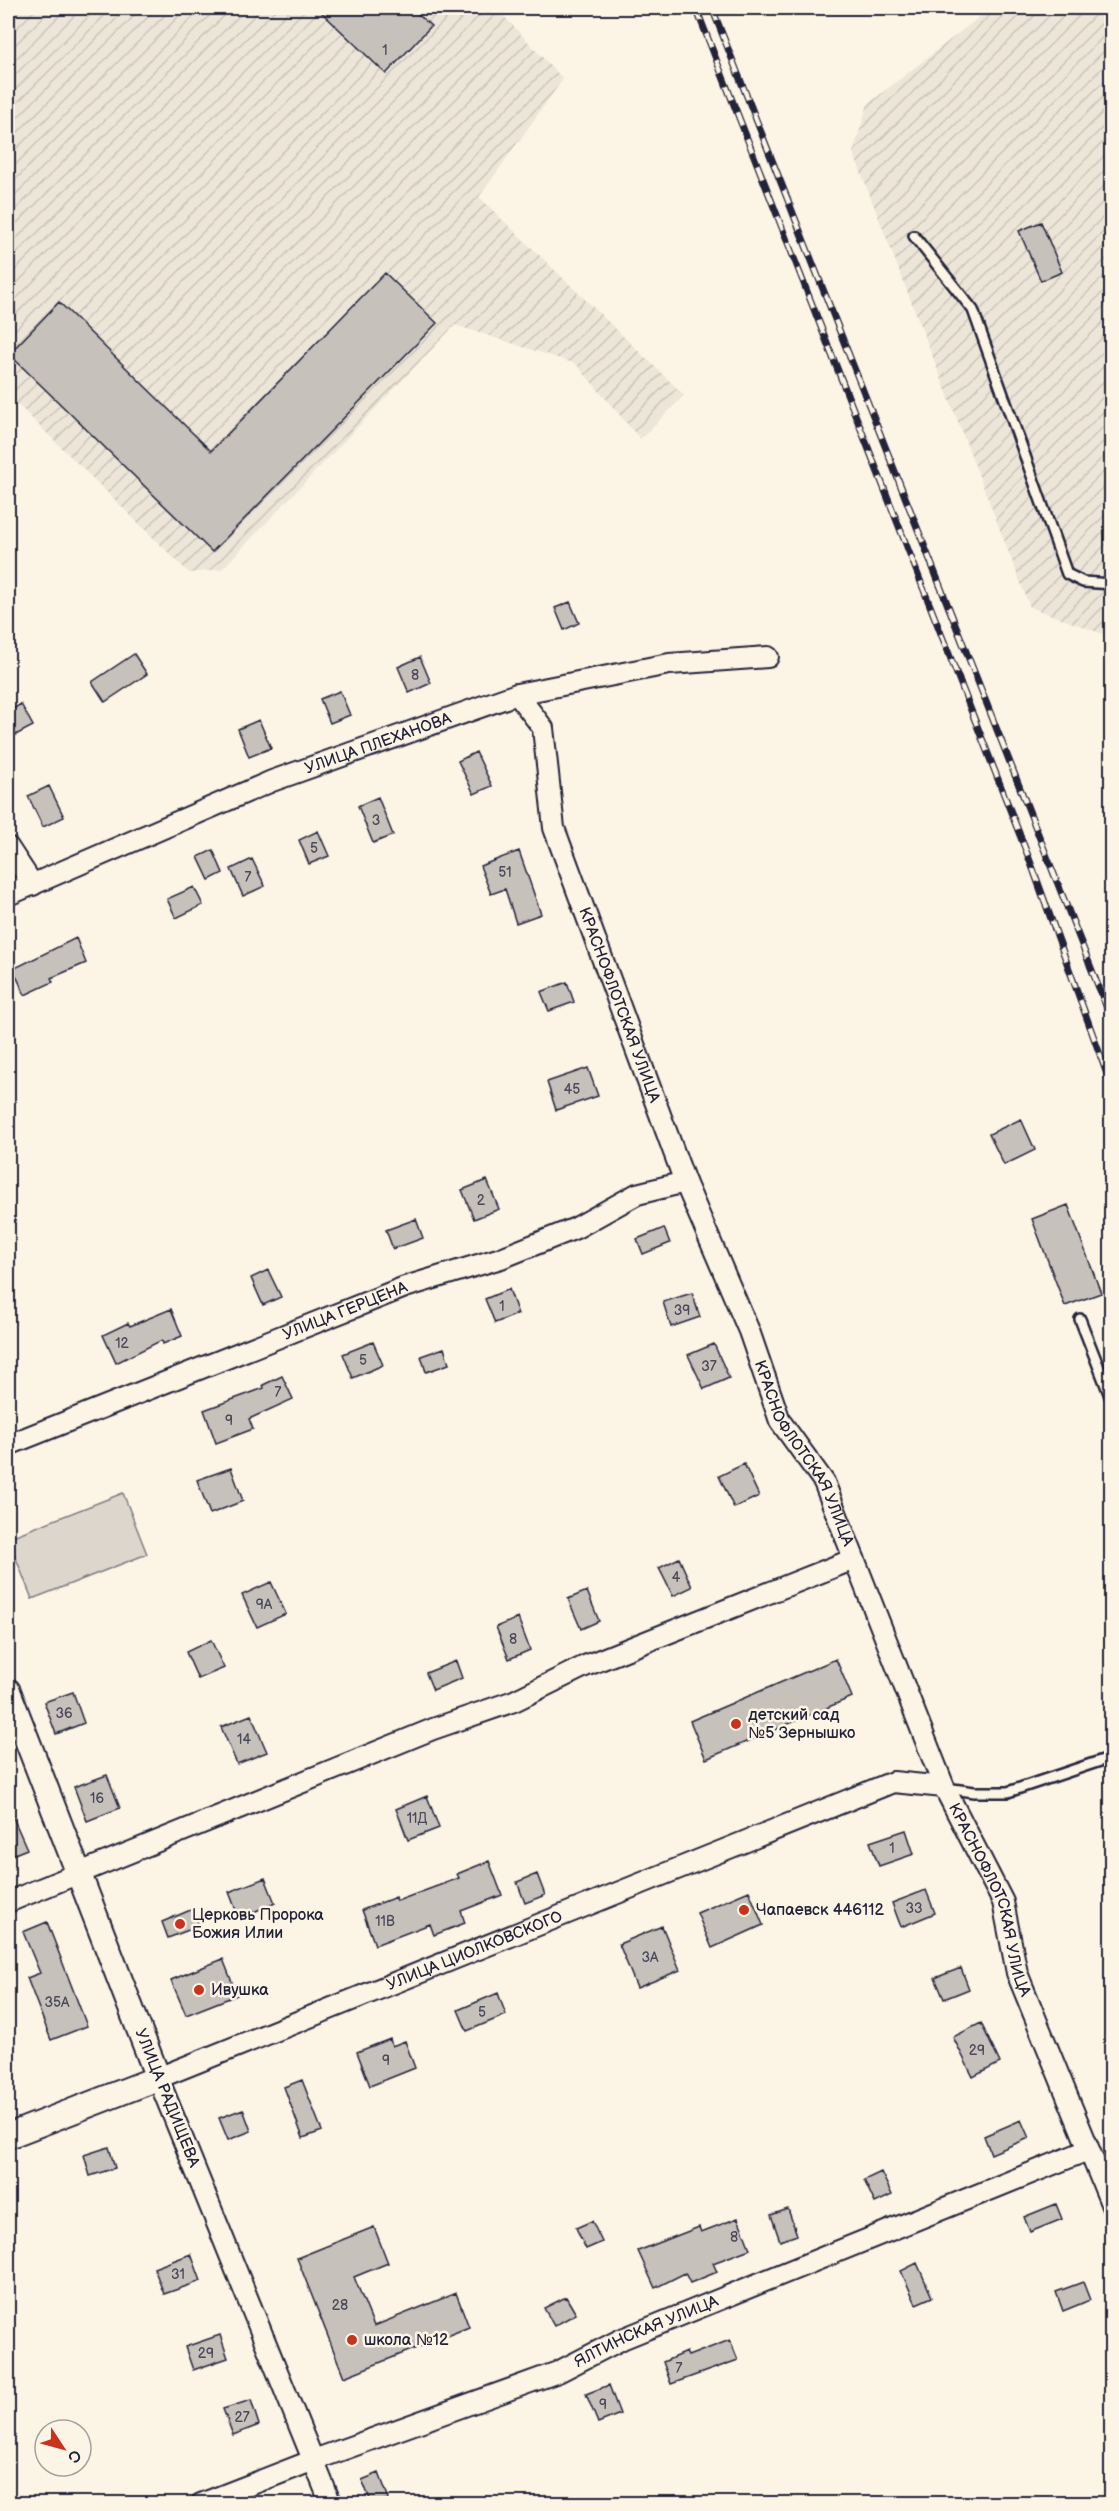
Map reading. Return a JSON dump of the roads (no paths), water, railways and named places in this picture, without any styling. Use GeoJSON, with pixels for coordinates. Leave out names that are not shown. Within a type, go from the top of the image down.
{"type":"FeatureCollection","features":[{"type":"Feature","properties":{"kind":"street","name":"УЛИЦА ПЛЕХАНОВА"},"geometry":{"type":"LineString","coordinates":[[8,895],[272,781],[517,694],[669,664],[768,657]]}},
{"type":"Feature","properties":{"kind":"street","name":"КРАСНОФЛОТСКАЯ УЛИЦА"},"geometry":{"type":"LineString","coordinates":[[517,694],[543,728],[554,828],[685,1182],[749,1331],[780,1420],[824,1482],[944,1787],[1003,1902],[1017,1973],[1112,2206]]}},
{"type":"Feature","properties":{"kind":"street"},"geometry":{"type":"LineString","coordinates":[[8,847],[33,885]]}},
{"type":"Feature","properties":{"kind":"street","name":"УЛИЦА ГЕРЦЕНА"},"geometry":{"type":"LineString","coordinates":[[8,1445],[405,1287],[501,1258],[576,1228],[637,1194],[685,1182]]}},
{"type":"Feature","properties":{"kind":"street"},"geometry":{"type":"LineString","coordinates":[[8,1902],[433,1729],[514,1701],[585,1666],[854,1559]]}},
{"type":"Feature","properties":{"kind":"street","name":"УЛИЦА РАДИЩЕВА"},"geometry":{"type":"LineString","coordinates":[[8,1691],[158,2078],[331,2504]]}},
{"type":"Feature","properties":{"kind":"street","name":"УЛИЦА ЦИОЛКОВСКОГО"},"geometry":{"type":"LineString","coordinates":[[8,2136],[158,2078],[893,1782],[944,1787]]}},
{"type":"Feature","properties":{"kind":"street","name":"ЯЛТИНСКАЯ УЛИЦА"},"geometry":{"type":"LineString","coordinates":[[201,2504],[314,2460],[558,2372],[622,2339],[1088,2150]]}},
{"type":"Feature","properties":{"kind":"lane"},"geometry":{"type":"LineString","coordinates":[[914,236],[973,310],[1067,573],[1083,582],[1112,584]]}},
{"type":"Feature","properties":{"kind":"lane"},"geometry":{"type":"LineString","coordinates":[[1080,1319],[1112,1401]]}},
{"type":"Feature","properties":{"kind":"lane"},"geometry":{"type":"LineString","coordinates":[[944,1787],[974,1792],[1008,1792],[1112,1757]]}},
{"type":"Feature","properties":{"kind":"railway"},"geometry":{"type":"LineString","coordinates":[[696,8],[1032,866],[1112,1088]]}},
{"type":"Feature","properties":{"kind":"railway"},"geometry":{"type":"LineString","coordinates":[[712,8],[1112,1021]]}},
{"type":"Feature","properties":{"kind":"place","name":"детский сад №5 Зернышко"},"geometry":{"type":"Point","coordinates":[736,1724]}},
{"type":"Feature","properties":{"kind":"place","name":"Чапаевск 446112"},"geometry":{"type":"Point","coordinates":[744,1910]}},
{"type":"Feature","properties":{"kind":"place","name":"Церковь Пророка Божия Илии"},"geometry":{"type":"Point","coordinates":[180,1924]}},
{"type":"Feature","properties":{"kind":"place","name":"Ивушка"},"geometry":{"type":"Point","coordinates":[199,1990]}},
{"type":"Feature","properties":{"kind":"place","name":"школа №12"},"geometry":{"type":"Point","coordinates":[352,2340]}}]}
